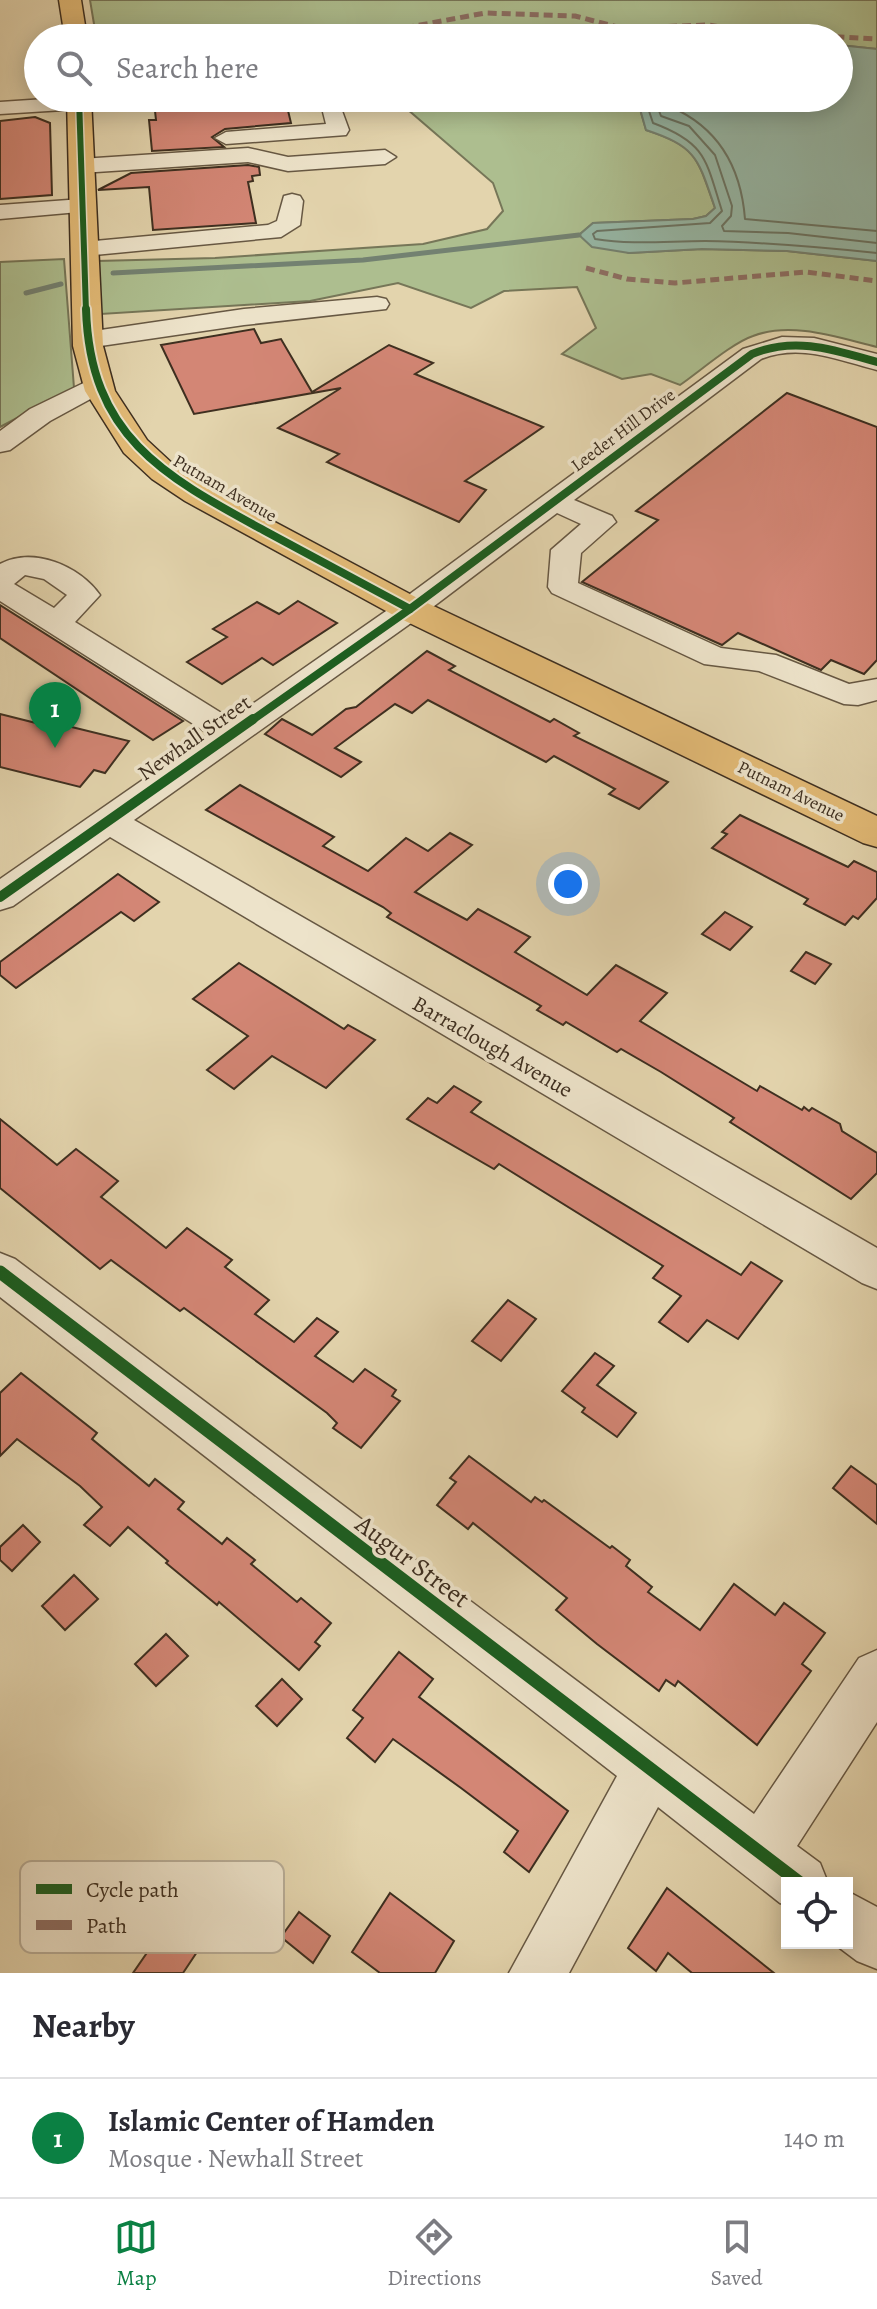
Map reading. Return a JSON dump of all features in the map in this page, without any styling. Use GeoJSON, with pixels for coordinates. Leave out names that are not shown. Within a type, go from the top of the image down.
{"type":"FeatureCollection","features":[{"type":"Feature","properties":{"kind":"main road"},"geometry":{"type":"LineString","coordinates":[[70,0],[74,24]]}},
{"type":"Feature","properties":{"kind":"main road","name":"Putnam Avenue"},"geometry":{"type":"LineString","coordinates":[[80,112],[87,340],[98,384],[115,418],[135,446],[163,472],[197,494],[410,609],[877,833]]}},
{"type":"Feature","properties":{"kind":"street"},"geometry":{"type":"LineString","coordinates":[[0,108],[24,106]]}},
{"type":"Feature","properties":{"kind":"street"},"geometry":{"type":"LineString","coordinates":[[80,156],[338,130],[333,112]]}},
{"type":"Feature","properties":{"kind":"street"},"geometry":{"type":"LineString","coordinates":[[80,156],[248,155],[288,164],[385,157]]}},
{"type":"Feature","properties":{"kind":"street"},"geometry":{"type":"LineString","coordinates":[[84,249],[273,232],[288,225],[292,201]]}},
{"type":"Feature","properties":{"kind":"street"},"geometry":{"type":"LineString","coordinates":[[0,212],[82,206]]}},
{"type":"Feature","properties":{"kind":"street"},"geometry":{"type":"LineString","coordinates":[[87,340],[244,317],[377,304]]}},
{"type":"Feature","properties":{"kind":"street","name":"Leeder Hill Drive"},"geometry":{"type":"LineString","coordinates":[[410,609],[766,347],[806,345],[877,362]]}},
{"type":"Feature","properties":{"kind":"street"},"geometry":{"type":"LineString","coordinates":[[0,444],[40,415],[98,384]]}},
{"type":"Feature","properties":{"kind":"street"},"geometry":{"type":"LineString","coordinates":[[554,502],[602,522],[566,550],[563,587],[715,657],[765,662],[844,694],[858,695],[877,689]]}},
{"type":"Feature","properties":{"kind":"street"},"geometry":{"type":"LineString","coordinates":[[517,530],[566,550]]}},
{"type":"Feature","properties":{"kind":"street"},"geometry":{"type":"LineString","coordinates":[[56,623],[85,595],[80,589],[43,566],[33,564],[2,577],[0,585],[56,623],[232,734]]}},
{"type":"Feature","properties":{"kind":"street","name":"Newhall Street"},"geometry":{"type":"LineString","coordinates":[[0,897],[410,609]]}},
{"type":"Feature","properties":{"kind":"street","name":"Barraclough Avenue"},"geometry":{"type":"LineString","coordinates":[[109,821],[877,1270]]}},
{"type":"Feature","properties":{"kind":"street","name":"Augur Street"},"geometry":{"type":"LineString","coordinates":[[0,1272],[781,1868]]}},
{"type":"Feature","properties":{"kind":"street"},"geometry":{"type":"LineString","coordinates":[[781,1868],[877,1676]]}},
{"type":"Feature","properties":{"kind":"street"},"geometry":{"type":"LineString","coordinates":[[538,1973],[649,1770]]}},
{"type":"Feature","properties":{"kind":"street"},"geometry":{"type":"LineString","coordinates":[[853,1923],[877,1941]]}},
{"type":"Feature","properties":{"kind":"shaded area"},"geometry":{"type":"Polygon","coordinates":[[[90,0],[877,0],[877,49],[853,46],[853,24],[94,24],[90,0]]]}},
{"type":"Feature","properties":{"kind":"shaded area"},"geometry":{"type":"Polygon","coordinates":[[[410,112],[641,112],[646,130],[676,142],[693,157],[715,208],[706,216],[693,219],[593,223],[579,235],[629,253],[702,249],[787,251],[877,261],[877,347],[815,332],[783,330],[753,336],[735,345],[680,385],[651,374],[622,379],[562,354],[596,328],[577,287],[504,291],[471,308],[398,283],[310,301],[101,314],[97,261],[215,258],[423,244],[487,229],[503,211],[493,183],[410,112]]]}},
{"type":"Feature","properties":{"kind":"shaded area"},"geometry":{"type":"Polygon","coordinates":[[[64,259],[74,388],[0,427],[0,262],[64,259]]]}},
{"type":"Feature","properties":{"kind":"water"},"geometry":{"type":"Polygon","coordinates":[[[853,46],[877,49],[877,261],[787,251],[702,249],[629,253],[592,247],[579,235],[593,223],[693,219],[706,216],[715,208],[699,166],[686,149],[646,130],[641,112],[853,112],[853,46]]]}},
{"type":"Feature","properties":{"kind":"building"},"geometry":{"type":"Polygon","coordinates":[[[155,112],[288,112],[291,123],[225,129],[212,137],[224,147],[152,151],[149,120],[156,120],[155,112]]]}},
{"type":"Feature","properties":{"kind":"building"},"geometry":{"type":"Polygon","coordinates":[[[35,117],[50,123],[52,195],[0,199],[0,121],[35,117]]]}},
{"type":"Feature","properties":{"kind":"building"},"geometry":{"type":"Polygon","coordinates":[[[248,165],[259,167],[260,175],[252,176],[253,181],[248,182],[256,223],[153,230],[149,187],[98,190],[131,173],[248,165]]]}},
{"type":"Feature","properties":{"kind":"building"},"geometry":{"type":"Polygon","coordinates":[[[254,329],[261,343],[281,339],[312,392],[389,345],[433,363],[415,374],[543,427],[465,481],[486,490],[459,522],[327,462],[339,454],[278,428],[341,388],[194,414],[161,345],[254,329]]]}},
{"type":"Feature","properties":{"kind":"building"},"geometry":{"type":"Polygon","coordinates":[[[787,393],[877,427],[877,660],[864,674],[831,660],[821,670],[738,633],[722,645],[582,582],[658,520],[636,511],[787,393]]]}},
{"type":"Feature","properties":{"kind":"building"},"geometry":{"type":"Polygon","coordinates":[[[298,601],[337,623],[273,665],[262,658],[222,684],[187,662],[227,637],[213,629],[257,602],[279,614],[298,601]]]}},
{"type":"Feature","properties":{"kind":"building"},"geometry":{"type":"Polygon","coordinates":[[[0,605],[183,721],[153,740],[0,638],[0,605]]]}},
{"type":"Feature","properties":{"kind":"building"},"geometry":{"type":"Polygon","coordinates":[[[427,651],[455,666],[449,670],[550,722],[554,719],[579,733],[574,736],[668,782],[639,809],[609,794],[615,789],[554,756],[546,762],[428,700],[412,713],[395,704],[335,748],[361,762],[341,777],[265,734],[282,719],[312,735],[346,709],[356,707],[427,651]]]}},
{"type":"Feature","properties":{"kind":"building"},"geometry":{"type":"Polygon","coordinates":[[[0,714],[44,725],[47,721],[129,741],[105,773],[94,770],[80,787],[0,767],[0,714]]]}},
{"type":"Feature","properties":{"kind":"building"},"geometry":{"type":"Polygon","coordinates":[[[240,785],[334,837],[323,846],[368,871],[406,838],[428,851],[450,833],[472,845],[415,892],[467,920],[478,909],[530,937],[515,952],[587,995],[616,965],[667,993],[640,1021],[757,1091],[760,1086],[802,1110],[804,1107],[809,1111],[812,1108],[840,1124],[842,1131],[877,1153],[877,1173],[851,1199],[730,1122],[734,1118],[661,1072],[621,1049],[617,1052],[566,1022],[563,1025],[537,1010],[541,1006],[387,917],[391,913],[383,907],[206,810],[240,785]]]}},
{"type":"Feature","properties":{"kind":"building"},"geometry":{"type":"Polygon","coordinates":[[[740,815],[848,867],[854,861],[877,872],[877,898],[858,919],[853,916],[845,925],[804,904],[808,899],[712,848],[727,834],[722,832],[740,815]]]}},
{"type":"Feature","properties":{"kind":"building"},"geometry":{"type":"Polygon","coordinates":[[[118,874],[159,902],[134,921],[121,912],[16,988],[0,975],[0,962],[118,874]]]}},
{"type":"Feature","properties":{"kind":"building"},"geometry":{"type":"Polygon","coordinates":[[[725,912],[752,927],[730,950],[702,934],[725,912]]]}},
{"type":"Feature","properties":{"kind":"building"},"geometry":{"type":"Polygon","coordinates":[[[806,952],[831,964],[815,984],[791,971],[806,952]]]}},
{"type":"Feature","properties":{"kind":"building"},"geometry":{"type":"Polygon","coordinates":[[[239,963],[344,1029],[348,1025],[375,1040],[326,1088],[272,1056],[234,1089],[207,1070],[248,1036],[193,999],[239,963]]]}},
{"type":"Feature","properties":{"kind":"building"},"geometry":{"type":"Polygon","coordinates":[[[454,1086],[481,1102],[471,1112],[741,1275],[751,1262],[782,1281],[738,1339],[707,1320],[688,1342],[659,1322],[681,1296],[653,1278],[663,1266],[499,1164],[494,1169],[407,1119],[428,1098],[437,1103],[454,1086]]]}},
{"type":"Feature","properties":{"kind":"building"},"geometry":{"type":"Polygon","coordinates":[[[0,1119],[57,1165],[76,1149],[118,1181],[101,1197],[166,1248],[187,1228],[232,1260],[225,1267],[269,1300],[255,1314],[294,1342],[317,1318],[338,1332],[315,1356],[353,1382],[365,1369],[396,1390],[392,1396],[400,1401],[361,1448],[333,1428],[337,1423],[327,1413],[184,1308],[180,1311],[111,1260],[100,1269],[0,1188],[0,1119]]]}},
{"type":"Feature","properties":{"kind":"building"},"geometry":{"type":"Polygon","coordinates":[[[508,1300],[536,1319],[501,1361],[472,1341],[508,1300]]]}},
{"type":"Feature","properties":{"kind":"building"},"geometry":{"type":"Polygon","coordinates":[[[595,1353],[614,1366],[597,1385],[636,1413],[617,1437],[582,1412],[585,1408],[562,1391],[595,1353]]]}},
{"type":"Feature","properties":{"kind":"building"},"geometry":{"type":"Polygon","coordinates":[[[21,1373],[97,1433],[92,1439],[149,1486],[155,1479],[184,1502],[178,1509],[222,1544],[227,1538],[255,1560],[251,1564],[297,1602],[301,1598],[331,1623],[315,1642],[320,1646],[299,1670],[219,1602],[217,1605],[166,1563],[168,1561],[128,1527],[110,1546],[84,1525],[102,1507],[80,1486],[17,1439],[0,1456],[0,1393],[21,1373]]]}},
{"type":"Feature","properties":{"kind":"building"},"geometry":{"type":"Polygon","coordinates":[[[469,1456],[531,1502],[535,1497],[542,1502],[544,1500],[610,1548],[612,1546],[630,1560],[626,1566],[652,1587],[648,1592],[700,1630],[734,1584],[775,1615],[784,1603],[825,1633],[802,1664],[811,1671],[757,1745],[678,1681],[675,1686],[666,1680],[659,1691],[556,1610],[567,1598],[473,1523],[468,1529],[437,1505],[456,1482],[450,1478],[469,1456]]]}},
{"type":"Feature","properties":{"kind":"building"},"geometry":{"type":"Polygon","coordinates":[[[851,1466],[877,1485],[877,1524],[833,1488],[851,1466]]]}},
{"type":"Feature","properties":{"kind":"building"},"geometry":{"type":"Polygon","coordinates":[[[23,1525],[40,1542],[12,1571],[0,1560],[0,1547],[23,1525]]]}},
{"type":"Feature","properties":{"kind":"building"},"geometry":{"type":"Polygon","coordinates":[[[74,1575],[98,1599],[65,1630],[42,1606],[74,1575]]]}},
{"type":"Feature","properties":{"kind":"building"},"geometry":{"type":"Polygon","coordinates":[[[166,1634],[188,1656],[156,1686],[135,1664],[166,1634]]]}},
{"type":"Feature","properties":{"kind":"building"},"geometry":{"type":"Polygon","coordinates":[[[399,1652],[433,1679],[419,1697],[568,1811],[529,1872],[504,1852],[518,1831],[461,1788],[393,1739],[375,1762],[347,1738],[363,1718],[353,1710],[399,1652]]]}},
{"type":"Feature","properties":{"kind":"building"},"geometry":{"type":"Polygon","coordinates":[[[282,1679],[302,1699],[277,1726],[256,1706],[282,1679]]]}},
{"type":"Feature","properties":{"kind":"building"},"geometry":{"type":"Polygon","coordinates":[[[667,1888],[774,1973],[692,1973],[668,1953],[656,1971],[628,1948],[667,1888]]]}},
{"type":"Feature","properties":{"kind":"building"},"geometry":{"type":"Polygon","coordinates":[[[390,1893],[454,1941],[435,1973],[380,1973],[352,1952],[390,1893]]]}},
{"type":"Feature","properties":{"kind":"building"},"geometry":{"type":"Polygon","coordinates":[[[299,1912],[330,1936],[313,1963],[284,1939],[284,1933],[299,1912]]]}},
{"type":"Feature","properties":{"kind":"building"},"geometry":{"type":"Polygon","coordinates":[[[147,1953],[196,1953],[183,1973],[133,1973],[147,1953]]]}},
{"type":"Feature","properties":{"kind":"waterway"},"geometry":{"type":"LineString","coordinates":[[113,273],[363,260],[579,235]]}},
{"type":"Feature","properties":{"kind":"waterway"},"geometry":{"type":"LineString","coordinates":[[26,293],[61,284]]}},
{"type":"Feature","properties":{"kind":"marked path"},"geometry":{"type":"LineString","coordinates":[[426,24],[485,13],[575,16],[606,24]]}},
{"type":"Feature","properties":{"kind":"marked path"},"geometry":{"type":"LineString","coordinates":[[853,38],[877,39]]}},
{"type":"Feature","properties":{"kind":"marked path"},"geometry":{"type":"LineString","coordinates":[[586,268],[627,279],[675,283],[806,272],[877,281]]}},
{"type":"Feature","properties":{"kind":"cycle path"},"geometry":{"type":"LineString","coordinates":[[79,112],[87,336],[95,380],[110,410],[142,451],[197,494],[410,609]]}},
{"type":"Feature","properties":{"kind":"cycle path"},"geometry":{"type":"LineString","coordinates":[[0,897],[410,609],[752,354],[767,348],[798,344],[877,362]]}},
{"type":"Feature","properties":{"kind":"cycle path"},"geometry":{"type":"LineString","coordinates":[[0,1272],[792,1877]]}},
{"type":"Feature","properties":{"kind":"place","name":"Islamic Center of Hamden"},"geometry":{"type":"Point","coordinates":[55,748]}}]}
